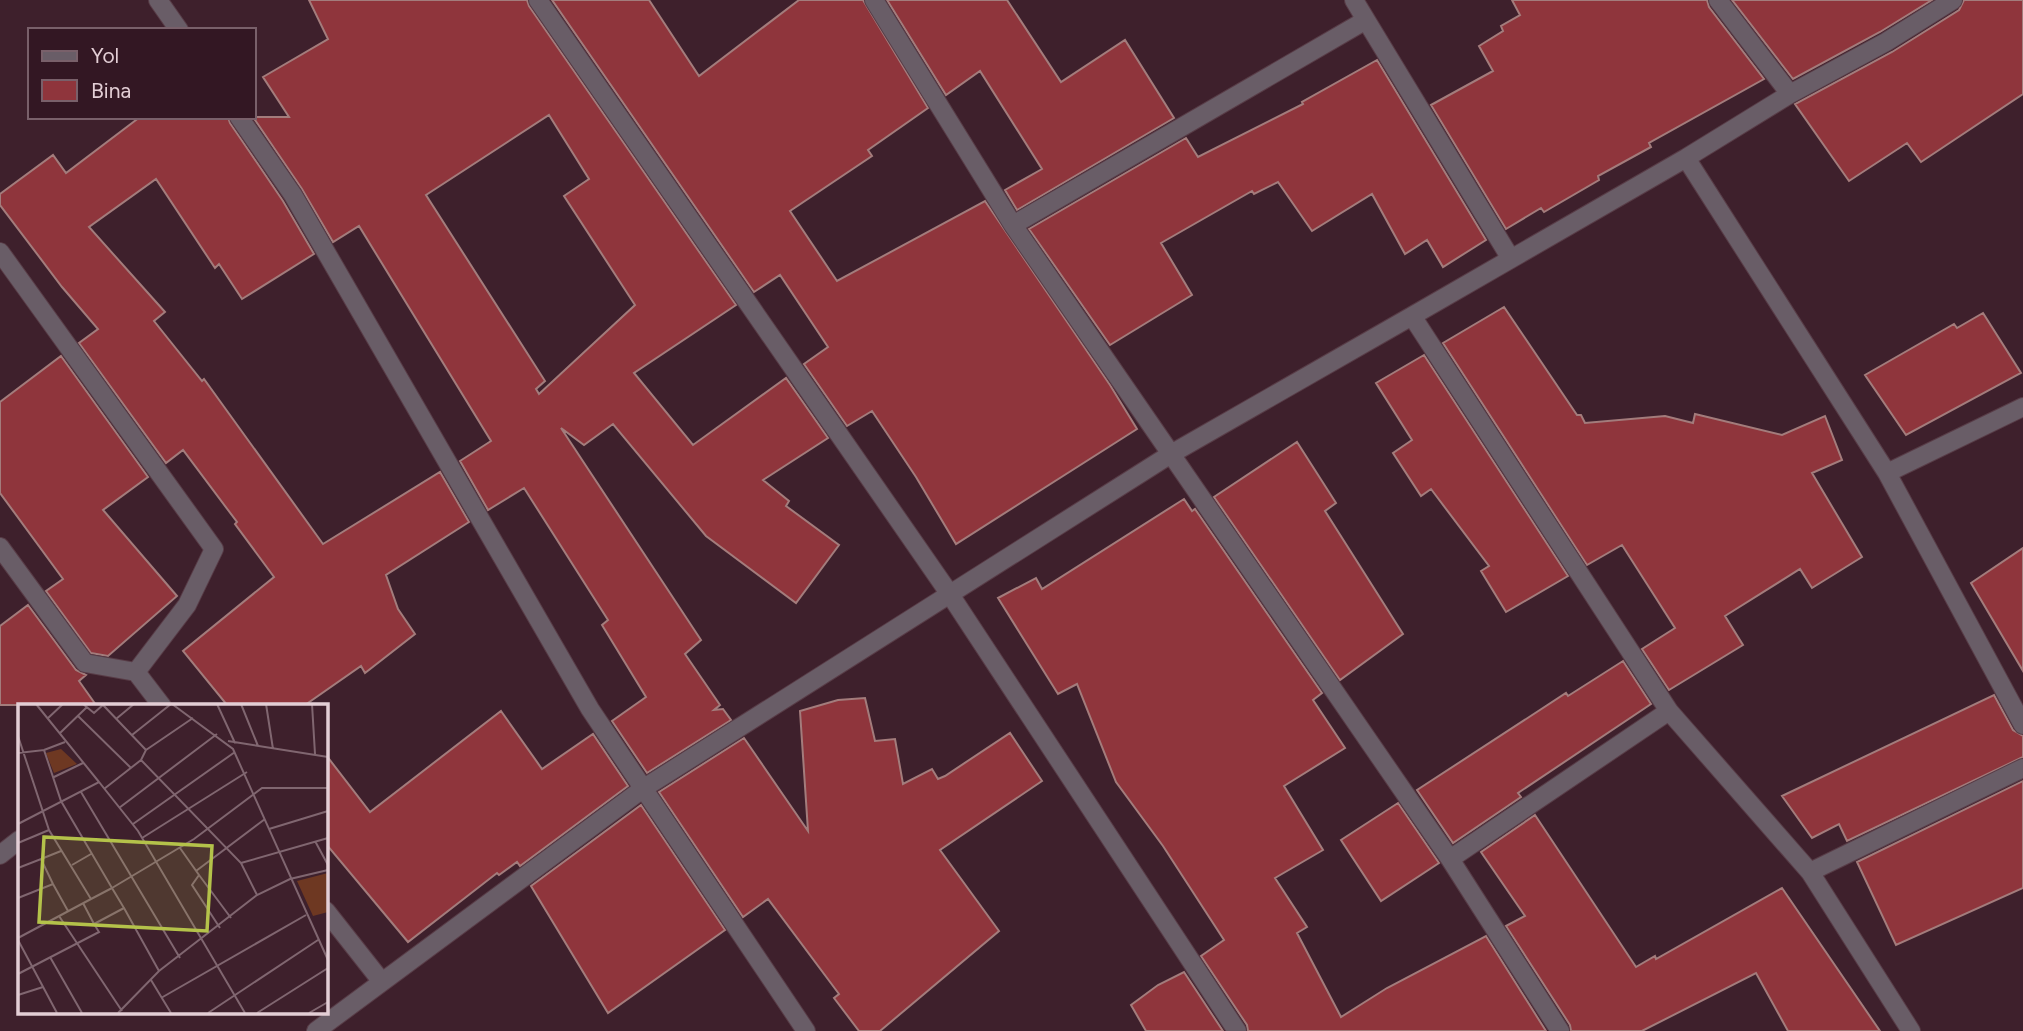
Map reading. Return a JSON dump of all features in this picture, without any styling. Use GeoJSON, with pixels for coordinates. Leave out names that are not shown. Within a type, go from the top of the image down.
{"type":"FeatureCollection","features":[{"type":"Feature","properties":{"kind":"street"},"geometry":{"type":"LineString","coordinates":[[158,0],[178,28]]}},
{"type":"Feature","properties":{"kind":"street"},"geometry":{"type":"LineString","coordinates":[[538,0],[949,593],[1237,1031]]}},
{"type":"Feature","properties":{"kind":"street"},"geometry":{"type":"LineString","coordinates":[[874,0],[1013,225],[1450,859],[1560,1031]]}},
{"type":"Feature","properties":{"kind":"street"},"geometry":{"type":"LineString","coordinates":[[1354,0],[1511,259]]}},
{"type":"Feature","properties":{"kind":"street"},"geometry":{"type":"LineString","coordinates":[[1718,0],[1790,94]]}},
{"type":"Feature","properties":{"kind":"street"},"geometry":{"type":"LineString","coordinates":[[316,1031],[644,788],[949,593],[1171,454],[1686,158],[1790,94],[1886,42],[1953,0]]}},
{"type":"Feature","properties":{"kind":"street"},"geometry":{"type":"LineString","coordinates":[[1013,225],[1366,20]]}},
{"type":"Feature","properties":{"kind":"street"},"geometry":{"type":"LineString","coordinates":[[240,119],[293,195],[590,709],[806,1031]]}},
{"type":"Feature","properties":{"kind":"street"},"geometry":{"type":"LineString","coordinates":[[1686,158],[1887,473],[2023,725]]}},
{"type":"Feature","properties":{"kind":"street"},"geometry":{"type":"LineString","coordinates":[[0,252],[214,549],[187,605],[136,671]]}},
{"type":"Feature","properties":{"kind":"street"},"geometry":{"type":"LineString","coordinates":[[1412,316],[1669,711],[1810,872],[1911,1031]]}},
{"type":"Feature","properties":{"kind":"street"},"geometry":{"type":"LineString","coordinates":[[1887,473],[2023,407]]}},
{"type":"Feature","properties":{"kind":"street"},"geometry":{"type":"LineString","coordinates":[[0,547],[85,663],[136,671],[161,704]]}},
{"type":"Feature","properties":{"kind":"street"},"geometry":{"type":"LineString","coordinates":[[1450,859],[1669,711]]}},
{"type":"Feature","properties":{"kind":"street"},"geometry":{"type":"LineString","coordinates":[[1810,872],[2023,768]]}},
{"type":"Feature","properties":{"kind":"street"},"geometry":{"type":"LineString","coordinates":[[0,855],[18,841]]}},
{"type":"Feature","properties":{"kind":"street"},"geometry":{"type":"LineString","coordinates":[[327,912],[382,982]]}},
{"type":"Feature","properties":{"kind":"building"},"geometry":{"type":"Polygon","coordinates":[[[309,0],[527,0],[736,305],[634,373],[693,445],[786,378],[828,438],[763,480],[789,501],[786,506],[839,545],[796,603],[706,536],[613,424],[584,445],[561,428],[701,640],[685,654],[720,705],[714,710],[723,709],[731,720],[647,773],[612,721],[646,697],[602,625],[608,620],[524,488],[488,510],[460,461],[491,441],[359,226],[333,242],[302,189],[254,119],[289,117],[263,77],[328,39],[309,0]],[[549,115],[426,195],[545,381],[536,389],[539,394],[635,305],[564,196],[589,179],[549,115]]]}},
{"type":"Feature","properties":{"kind":"building"},"geometry":{"type":"Polygon","coordinates":[[[552,0],[649,0],[699,76],[799,0],[863,0],[928,108],[868,150],[872,156],[790,211],[837,281],[985,201],[1137,429],[956,544],[872,411],[847,426],[804,364],[828,347],[780,275],[754,292],[552,0]]]}},
{"type":"Feature","properties":{"kind":"building"},"geometry":{"type":"Polygon","coordinates":[[[887,0],[1007,0],[1061,82],[1125,40],[1174,118],[1017,210],[1005,190],[1042,169],[980,71],[946,95],[887,0]]]}},
{"type":"Feature","properties":{"kind":"building"},"geometry":{"type":"Polygon","coordinates":[[[1512,0],[1707,0],[1709,7],[1764,79],[1649,143],[1651,147],[1598,176],[1599,180],[1544,212],[1541,208],[1506,229],[1431,105],[1493,71],[1479,46],[1503,31],[1501,26],[1520,15],[1512,0]]]}},
{"type":"Feature","properties":{"kind":"building"},"geometry":{"type":"Polygon","coordinates":[[[1732,0],[1932,0],[1880,32],[1793,79],[1732,0]]]}},
{"type":"Feature","properties":{"kind":"building"},"geometry":{"type":"Polygon","coordinates":[[[1964,0],[2023,0],[2023,94],[1921,162],[1907,143],[1849,181],[1795,104],[1892,52],[1959,10],[1964,0]]]}},
{"type":"Feature","properties":{"kind":"building"},"geometry":{"type":"Polygon","coordinates":[[[1377,60],[1486,240],[1443,267],[1427,240],[1405,254],[1372,194],[1312,231],[1278,182],[1254,194],[1252,191],[1161,243],[1192,295],[1110,345],[1029,229],[1186,138],[1198,157],[1303,104],[1302,102],[1377,60]]]}},
{"type":"Feature","properties":{"kind":"building"},"geometry":{"type":"Polygon","coordinates":[[[137,119],[229,119],[283,201],[314,254],[242,299],[219,264],[215,268],[156,179],[89,227],[165,312],[154,321],[202,381],[204,379],[323,544],[440,472],[469,522],[386,575],[398,609],[415,634],[365,673],[361,666],[306,704],[226,704],[183,651],[274,577],[183,450],[166,463],[79,343],[98,329],[62,287],[0,205],[0,194],[53,155],[66,173],[137,119]]]}},
{"type":"Feature","properties":{"kind":"building"},"geometry":{"type":"Polygon","coordinates":[[[1504,307],[1585,423],[1665,416],[1693,423],[1695,414],[1782,435],[1825,416],[1842,460],[1812,473],[1862,557],[1812,588],[1800,569],[1725,616],[1743,645],[1669,690],[1642,649],[1675,628],[1622,545],[1587,565],[1443,343],[1504,307]]]}},
{"type":"Feature","properties":{"kind":"building"},"geometry":{"type":"Polygon","coordinates":[[[1983,313],[2021,373],[1906,435],[1865,375],[1954,324],[1957,328],[1983,313]]]}},
{"type":"Feature","properties":{"kind":"building"},"geometry":{"type":"Polygon","coordinates":[[[1424,355],[1568,576],[1506,612],[1481,571],[1489,566],[1431,489],[1421,496],[1393,453],[1412,440],[1376,383],[1424,355]]]}},
{"type":"Feature","properties":{"kind":"building"},"geometry":{"type":"Polygon","coordinates":[[[61,356],[148,477],[103,510],[177,596],[108,656],[91,653],[46,591],[63,579],[0,493],[0,402],[61,356]]]}},
{"type":"Feature","properties":{"kind":"building"},"geometry":{"type":"Polygon","coordinates":[[[1297,442],[1336,503],[1325,511],[1403,634],[1340,680],[1214,497],[1297,442]]]}},
{"type":"Feature","properties":{"kind":"building"},"geometry":{"type":"Polygon","coordinates":[[[1184,499],[1192,511],[1195,509],[1322,693],[1313,700],[1345,748],[1284,786],[1323,850],[1275,878],[1307,927],[1297,933],[1341,1017],[1387,988],[1486,936],[1546,1031],[1248,1031],[1247,1025],[1201,956],[1224,940],[1163,846],[1116,782],[1077,684],[1058,694],[998,598],[1036,578],[1042,589],[1184,499]]]}},
{"type":"Feature","properties":{"kind":"building"},"geometry":{"type":"Polygon","coordinates":[[[2023,548],[2023,671],[1971,583],[2023,548]]]}},
{"type":"Feature","properties":{"kind":"building"},"geometry":{"type":"Polygon","coordinates":[[[28,605],[76,670],[86,675],[79,681],[95,704],[0,705],[0,626],[28,605]]]}},
{"type":"Feature","properties":{"kind":"building"},"geometry":{"type":"Polygon","coordinates":[[[1623,661],[1651,704],[1518,793],[1521,797],[1453,843],[1417,790],[1566,693],[1568,696],[1623,661]]]}},
{"type":"Feature","properties":{"kind":"building"},"geometry":{"type":"Polygon","coordinates":[[[1994,695],[2013,730],[2023,736],[2023,757],[1847,841],[1839,824],[1812,838],[1782,796],[1994,695]]]}},
{"type":"Feature","properties":{"kind":"building"},"geometry":{"type":"Polygon","coordinates":[[[865,698],[875,741],[895,739],[903,784],[932,769],[938,779],[945,776],[1010,733],[1042,781],[940,850],[999,931],[880,1031],[859,1031],[834,998],[839,994],[768,899],[743,917],[659,792],[744,738],[808,831],[800,711],[838,700],[865,698]]]}},
{"type":"Feature","properties":{"kind":"building"},"geometry":{"type":"Polygon","coordinates":[[[501,711],[542,769],[593,734],[628,786],[520,866],[517,862],[499,875],[497,873],[408,942],[327,845],[327,756],[370,812],[501,711]]]}},
{"type":"Feature","properties":{"kind":"building"},"geometry":{"type":"Polygon","coordinates":[[[2023,781],[2023,888],[1896,945],[1857,862],[2023,781]]]}},
{"type":"Feature","properties":{"kind":"building"},"geometry":{"type":"Polygon","coordinates":[[[1398,803],[1439,863],[1381,901],[1341,840],[1398,803]]]}},
{"type":"Feature","properties":{"kind":"building"},"geometry":{"type":"Polygon","coordinates":[[[641,805],[725,930],[608,1013],[531,886],[641,805]]]}},
{"type":"Feature","properties":{"kind":"building"},"geometry":{"type":"Polygon","coordinates":[[[1535,815],[1636,967],[1655,956],[1656,959],[1782,888],[1880,1031],[1788,1031],[1756,973],[1642,1031],[1571,1031],[1570,1025],[1506,926],[1525,916],[1481,852],[1535,815]]]}},
{"type":"Feature","properties":{"kind":"building"},"geometry":{"type":"Polygon","coordinates":[[[1184,972],[1223,1031],[1146,1031],[1131,1005],[1158,985],[1184,972]]]}}]}
